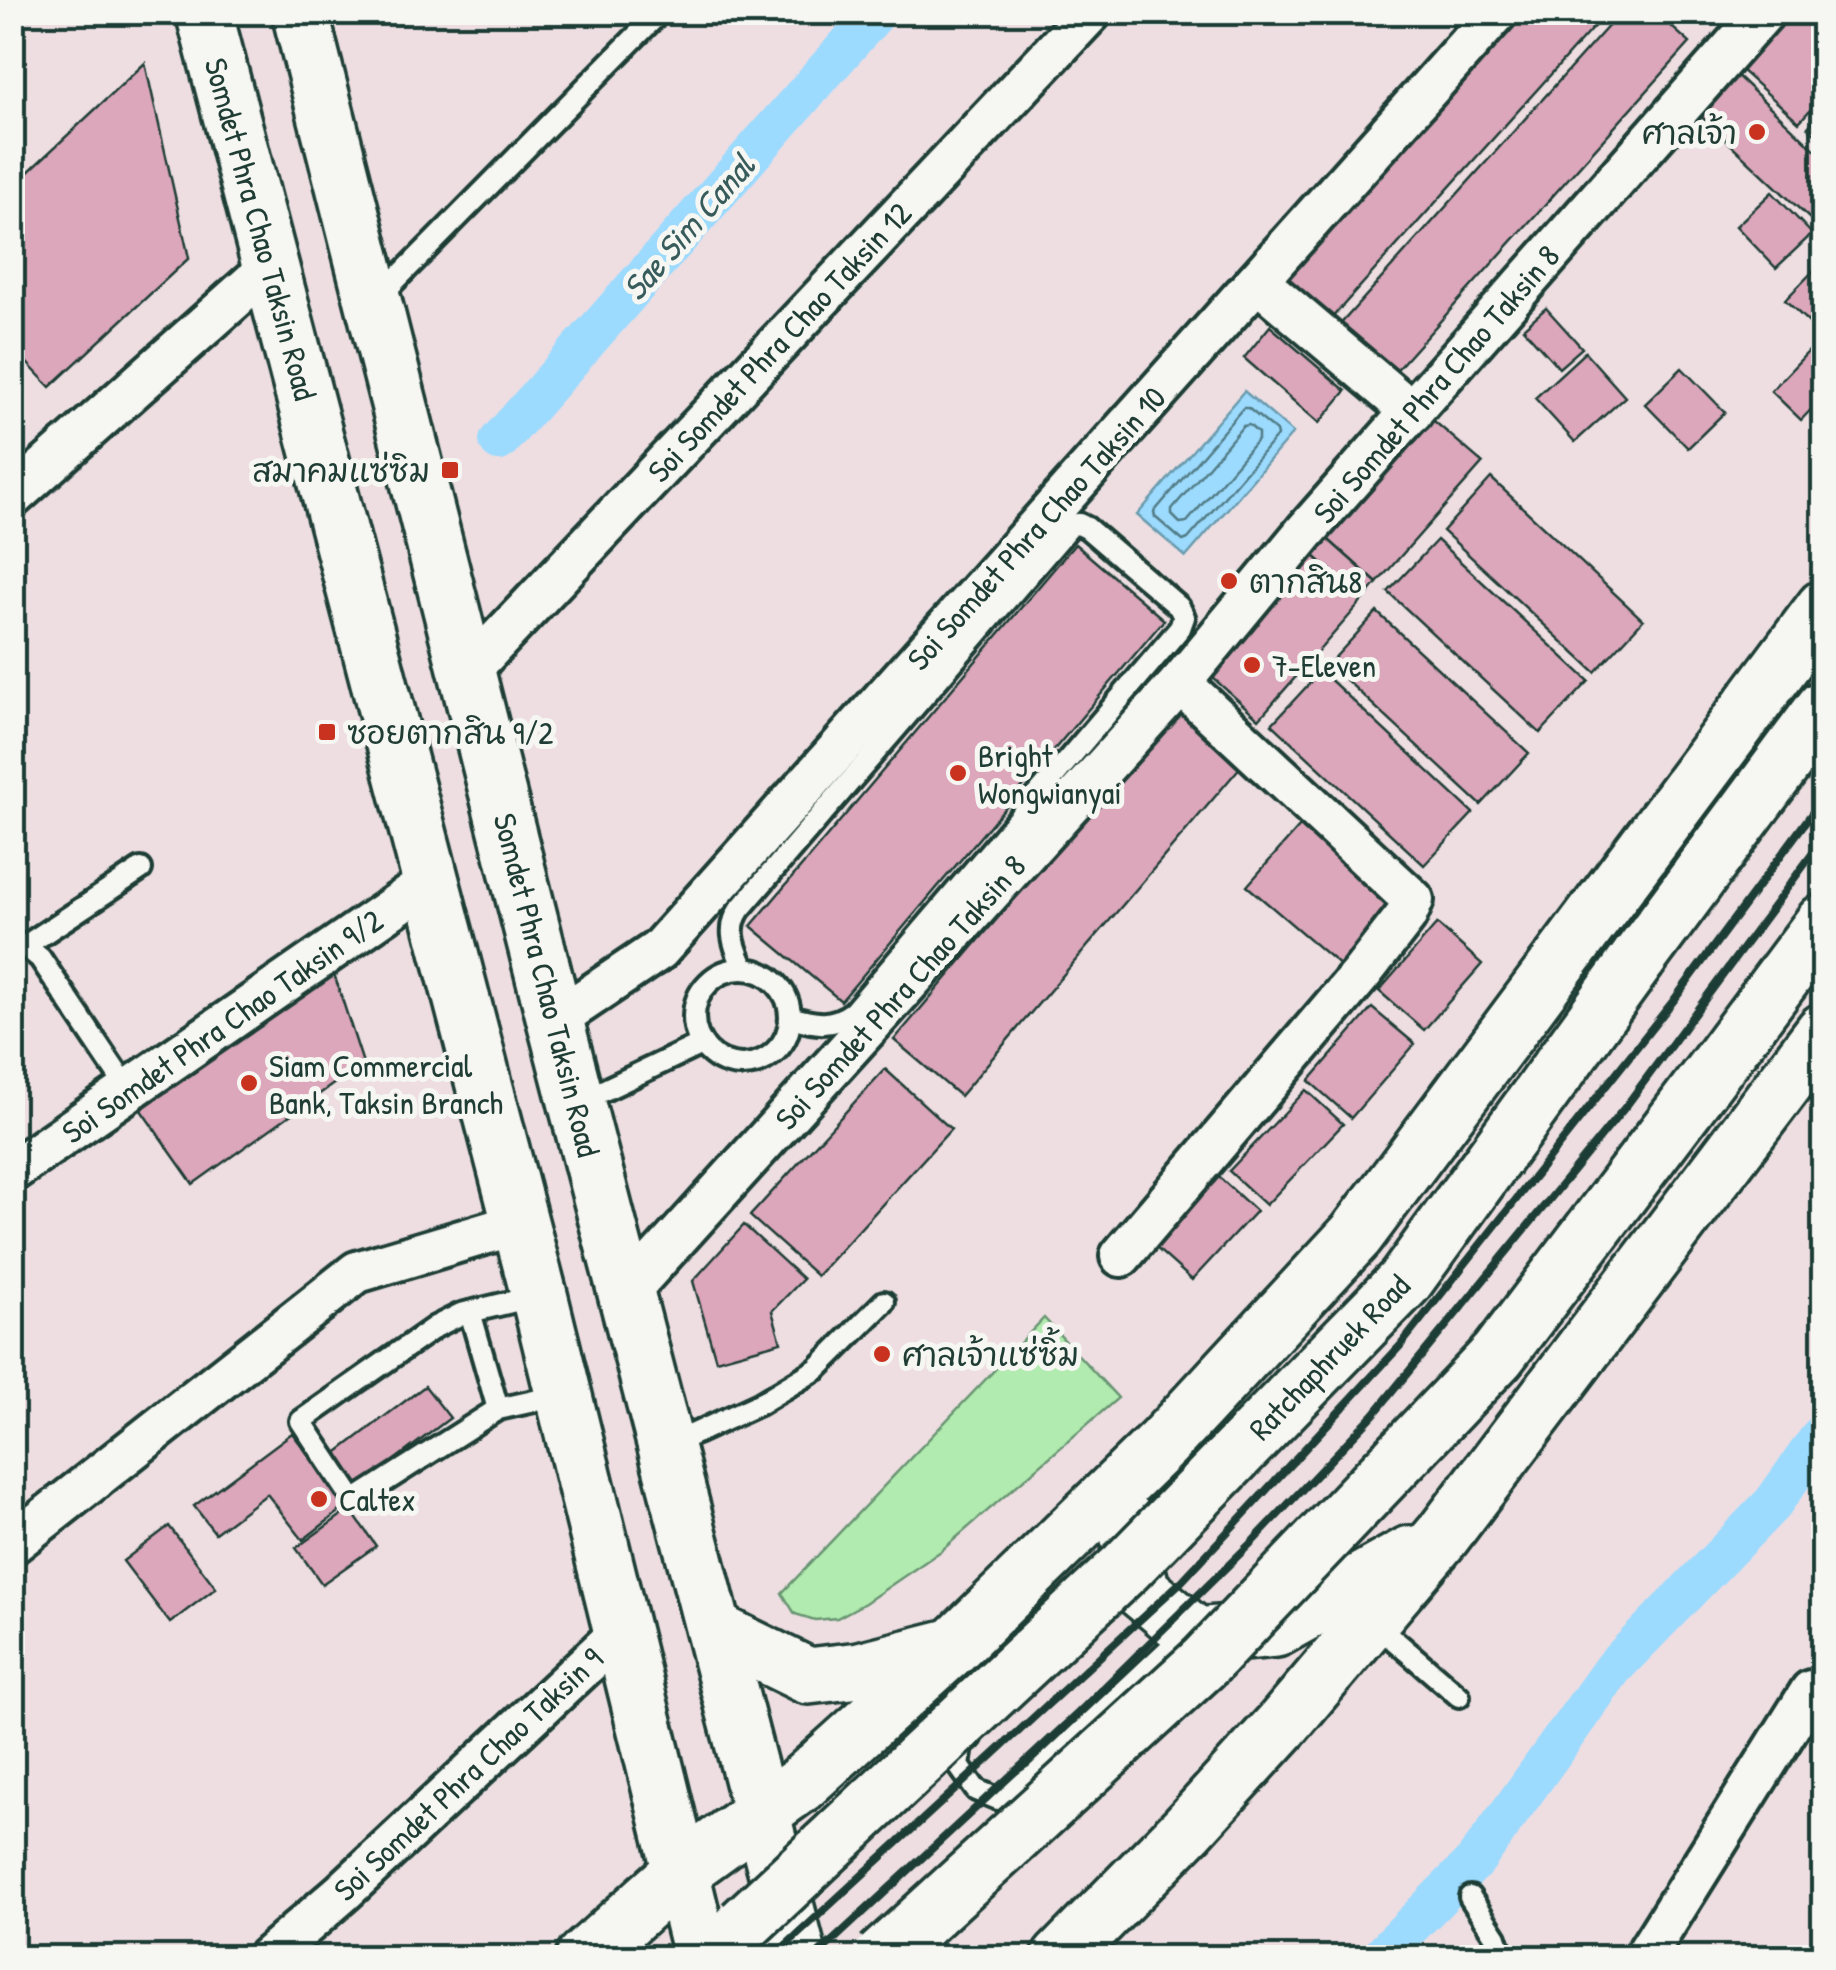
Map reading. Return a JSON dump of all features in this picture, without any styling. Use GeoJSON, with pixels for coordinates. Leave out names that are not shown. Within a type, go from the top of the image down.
{"type":"FeatureCollection","features":[{"type":"Feature","properties":{"kind":"main road","name":"Somdet Phra Chao Taksin Road"},"geometry":{"type":"LineString","coordinates":[[204,12],[540,1295],[681,1871],[717,1947]]}},
{"type":"Feature","properties":{"kind":"main road","name":"Somdet Phra Chao Taksin Road"},"geometry":{"type":"LineString","coordinates":[[300,12],[555,1020],[799,1958]]}},
{"type":"Feature","properties":{"kind":"main road","name":"Ratchaphruek Road"},"geometry":{"type":"LineString","coordinates":[[584,1958],[681,1871],[800,1785],[954,1646],[1163,1443],[1356,1235],[1824,608]]}},
{"type":"Feature","properties":{"kind":"main road","name":"Ratchaphruek Road"},"geometry":{"type":"LineString","coordinates":[[717,1947],[1126,1567],[1405,1281],[1824,708]]}},
{"type":"Feature","properties":{"kind":"main road"},"geometry":{"type":"LineString","coordinates":[[881,1958],[1206,1661],[1498,1355],[1824,922]]}},
{"type":"Feature","properties":{"kind":"main road"},"geometry":{"type":"LineString","coordinates":[[1060,1958],[1188,1828],[1443,1535],[1820,1040]]}},
{"type":"Feature","properties":{"kind":"main road"},"geometry":{"type":"LineString","coordinates":[[1163,1443],[1122,1512],[1142,1590],[1196,1636],[1276,1629],[1443,1535]]}},
{"type":"Feature","properties":{"kind":"main road"},"geometry":{"type":"LineString","coordinates":[[714,1630],[808,1676],[860,1670],[954,1646]]}},
{"type":"Feature","properties":{"kind":"street","name":"Soi Somdet Phra Chao Taksin 12"},"geometry":{"type":"LineString","coordinates":[[468,672],[1091,12]]}},
{"type":"Feature","properties":{"kind":"street","name":"Soi Somdet Phra Chao Taksin 10"},"geometry":{"type":"LineString","coordinates":[[555,1020],[660,950],[1497,12]]}},
{"type":"Feature","properties":{"kind":"street","name":"Soi Somdet Phra Chao Taksin 8"},"geometry":{"type":"LineString","coordinates":[[627,1292],[1180,683],[1305,532],[1764,12]]}},
{"type":"Feature","properties":{"kind":"street"},"geometry":{"type":"LineString","coordinates":[[12,498],[270,267]]}},
{"type":"Feature","properties":{"kind":"street"},"geometry":{"type":"LineString","coordinates":[[1257,280],[1412,412]]}},
{"type":"Feature","properties":{"kind":"street"},"geometry":{"type":"LineString","coordinates":[[1121,1256],[1360,974],[1406,916],[1413,900],[1180,683]]}},
{"type":"Feature","properties":{"kind":"street","name":"Soi Somdet Phra Chao Taksin 9/2"},"geometry":{"type":"LineString","coordinates":[[12,1172],[431,881]]}},
{"type":"Feature","properties":{"kind":"street"},"geometry":{"type":"LineString","coordinates":[[12,1544],[357,1272],[520,1223]]}},
{"type":"Feature","properties":{"kind":"street","name":"Soi Somdet Phra Chao Taksin 9"},"geometry":{"type":"LineString","coordinates":[[267,1958],[357,1880],[623,1630]]}},
{"type":"Feature","properties":{"kind":"street"},"geometry":{"type":"LineString","coordinates":[[1644,1958],[1811,1691]]}},
{"type":"Feature","properties":{"kind":"lane"},"geometry":{"type":"LineString","coordinates":[[372,304],[660,12]]}},
{"type":"Feature","properties":{"kind":"lane"},"geometry":{"type":"LineString","coordinates":[[744,969],[732,932],[740,909],[1071,525],[1087,528],[1178,607],[1184,617],[1180,628],[853,1012],[844,1019],[824,1024],[790,1016]]}},
{"type":"Feature","properties":{"kind":"lane"},"geometry":{"type":"LineString","coordinates":[[129,1090],[40,958],[19,945],[141,868]]}},
{"type":"Feature","properties":{"kind":"lane"},"geometry":{"type":"LineString","coordinates":[[744,969],[774,980],[785,993],[790,1016],[784,1040],[774,1053],[744,1066],[714,1058],[702,1044],[693,1018],[703,988],[728,970],[744,969]]}},
{"type":"Feature","properties":{"kind":"lane"},"geometry":{"type":"LineString","coordinates":[[577,1103],[702,1044]]}},
{"type":"Feature","properties":{"kind":"lane"},"geometry":{"type":"LineString","coordinates":[[540,1295],[470,1312],[436,1327],[301,1422],[354,1500],[498,1409],[563,1394]]}},
{"type":"Feature","properties":{"kind":"lane"},"geometry":{"type":"LineString","coordinates":[[668,1446],[759,1404],[818,1369],[884,1302]]}},
{"type":"Feature","properties":{"kind":"lane"},"geometry":{"type":"LineString","coordinates":[[470,1312],[498,1409]]}},
{"type":"Feature","properties":{"kind":"lane"},"geometry":{"type":"LineString","coordinates":[[1131,1548],[1128,1583],[1111,1606],[962,1746],[959,1766],[976,1790],[998,1799],[1035,1775],[1170,1648],[1196,1636]]}},
{"type":"Feature","properties":{"kind":"lane"},"geometry":{"type":"LineString","coordinates":[[1371,1620],[1459,1696]]}},
{"type":"Feature","properties":{"kind":"lane"},"geometry":{"type":"LineString","coordinates":[[1470,1897],[1496,1937],[1504,1958]]}},
{"type":"Feature","properties":{"kind":"green space"},"geometry":{"type":"Polygon","coordinates":[[[1044,1318],[1118,1398],[941,1551],[865,1603],[837,1618],[815,1620],[795,1614],[782,1593],[1044,1318]]]}},
{"type":"Feature","properties":{"kind":"water"},"geometry":{"type":"Polygon","coordinates":[[[1244,391],[1293,433],[1186,557],[1137,515],[1244,391]]]}},
{"type":"Feature","properties":{"kind":"building"},"geometry":{"type":"Polygon","coordinates":[[[1511,12],[1607,12],[1329,321],[1276,273],[1511,12]]]}},
{"type":"Feature","properties":{"kind":"building"},"geometry":{"type":"Polygon","coordinates":[[[1621,12],[1655,12],[1690,43],[1391,376],[1337,328],[1621,12]]]}},
{"type":"Feature","properties":{"kind":"building"},"geometry":{"type":"Polygon","coordinates":[[[1792,12],[1810,12],[1824,25],[1824,95],[1799,122],[1740,69],[1792,12]]]}},
{"type":"Feature","properties":{"kind":"building"},"geometry":{"type":"Polygon","coordinates":[[[145,63],[189,258],[50,387],[12,347],[12,187],[145,63]]]}},
{"type":"Feature","properties":{"kind":"building","name":"ศาลเจ้า"},"geometry":{"type":"Polygon","coordinates":[[[1729,68],[1824,158],[1824,232],[1691,107],[1729,68]]]}},
{"type":"Feature","properties":{"kind":"building"},"geometry":{"type":"Polygon","coordinates":[[[1824,110],[1824,142],[1808,127],[1824,110]]]}},
{"type":"Feature","properties":{"kind":"building"},"geometry":{"type":"Polygon","coordinates":[[[1772,192],[1812,234],[1776,268],[1736,226],[1772,192]]]}},
{"type":"Feature","properties":{"kind":"building"},"geometry":{"type":"Polygon","coordinates":[[[1824,260],[1824,396],[1801,420],[1771,391],[1823,336],[1785,300],[1824,260]]]}},
{"type":"Feature","properties":{"kind":"building"},"geometry":{"type":"Polygon","coordinates":[[[1546,308],[1582,348],[1559,368],[1523,328],[1546,308]]]}},
{"type":"Feature","properties":{"kind":"building"},"geometry":{"type":"Polygon","coordinates":[[[1270,326],[1346,391],[1319,423],[1244,358],[1270,326]]]}},
{"type":"Feature","properties":{"kind":"building"},"geometry":{"type":"Polygon","coordinates":[[[1585,352],[1625,397],[1575,442],[1535,398],[1585,352]]]}},
{"type":"Feature","properties":{"kind":"building"},"geometry":{"type":"Polygon","coordinates":[[[1682,368],[1725,412],[1688,448],[1645,404],[1682,368]]]}},
{"type":"Feature","properties":{"kind":"building"},"geometry":{"type":"Polygon","coordinates":[[[1427,415],[1483,463],[1377,583],[1322,534],[1427,415]]]}},
{"type":"Feature","properties":{"kind":"building"},"geometry":{"type":"Polygon","coordinates":[[[1491,478],[1643,620],[1595,672],[1443,531],[1491,478]]]}},
{"type":"Feature","properties":{"kind":"building"},"geometry":{"type":"Polygon","coordinates":[[[1322,534],[1377,583],[1364,599],[1308,551],[1322,534]]]}},
{"type":"Feature","properties":{"kind":"building"},"geometry":{"type":"Polygon","coordinates":[[[1437,540],[1589,681],[1540,733],[1388,592],[1437,540]]]}},
{"type":"Feature","properties":{"kind":"building","name":"Bright Wongwianyai"},"geometry":{"type":"Polygon","coordinates":[[[1075,544],[1164,620],[841,1001],[751,926],[1075,544]]]}},
{"type":"Feature","properties":{"kind":"building"},"geometry":{"type":"Polygon","coordinates":[[[1308,551],[1364,599],[1259,719],[1204,670],[1308,551]]]}},
{"type":"Feature","properties":{"kind":"building"},"geometry":{"type":"Polygon","coordinates":[[[1377,612],[1529,753],[1481,805],[1329,664],[1377,612]]]}},
{"type":"Feature","properties":{"kind":"building"},"geometry":{"type":"Polygon","coordinates":[[[1321,671],[1473,813],[1424,865],[1272,724],[1321,671]]]}},
{"type":"Feature","properties":{"kind":"building"},"geometry":{"type":"Polygon","coordinates":[[[1181,702],[1248,758],[960,1096],[894,1040],[1181,702]]]}},
{"type":"Feature","properties":{"kind":"building"},"geometry":{"type":"Polygon","coordinates":[[[1300,826],[1394,906],[1342,967],[1247,886],[1300,826]]]}},
{"type":"Feature","properties":{"kind":"building"},"geometry":{"type":"Polygon","coordinates":[[[1437,924],[1482,964],[1424,1030],[1379,991],[1437,924]]]}},
{"type":"Feature","properties":{"kind":"building","name":"Siam Commercial Bank, Taksin Branch"},"geometry":{"type":"Polygon","coordinates":[[[331,965],[363,1063],[193,1184],[136,1103],[331,965]]]}},
{"type":"Feature","properties":{"kind":"building"},"geometry":{"type":"Polygon","coordinates":[[[1372,1008],[1415,1044],[1351,1118],[1309,1081],[1372,1008]]]}},
{"type":"Feature","properties":{"kind":"building"},"geometry":{"type":"Polygon","coordinates":[[[885,1069],[951,1129],[817,1276],[750,1216],[885,1069]]]}},
{"type":"Feature","properties":{"kind":"building"},"geometry":{"type":"Polygon","coordinates":[[[1306,1090],[1343,1124],[1266,1205],[1229,1171],[1306,1090]]]}},
{"type":"Feature","properties":{"kind":"building"},"geometry":{"type":"Polygon","coordinates":[[[1219,1177],[1256,1211],[1192,1280],[1155,1247],[1219,1177]]]}},
{"type":"Feature","properties":{"kind":"building"},"geometry":{"type":"Polygon","coordinates":[[[744,1225],[803,1279],[772,1311],[781,1342],[716,1360],[693,1281],[744,1225]]]}},
{"type":"Feature","properties":{"kind":"building"},"geometry":{"type":"Polygon","coordinates":[[[425,1386],[450,1418],[343,1499],[348,1505],[303,1540],[267,1494],[215,1533],[194,1506],[292,1433],[318,1467],[425,1386]]]}},
{"type":"Feature","properties":{"kind":"building"},"geometry":{"type":"Polygon","coordinates":[[[350,1509],[376,1546],[322,1584],[296,1548],[350,1509]]]}},
{"type":"Feature","properties":{"kind":"building"},"geometry":{"type":"Polygon","coordinates":[[[169,1526],[216,1588],[170,1623],[123,1561],[169,1526]]]}},
{"type":"Feature","properties":{"kind":"waterway","name":"Sae Sim Canal"},"geometry":{"type":"LineString","coordinates":[[499,441],[877,12]]}},
{"type":"Feature","properties":{"kind":"waterway"},"geometry":{"type":"LineString","coordinates":[[1379,1958],[1475,1861],[1613,1668],[1773,1503],[1824,1431]]}},
{"type":"Feature","properties":{"kind":"railway"},"geometry":{"type":"LineString","coordinates":[[772,1958],[1182,1581],[1400,1346],[1674,1000],[1824,797]]}},
{"type":"Feature","properties":{"kind":"railway"},"geometry":{"type":"LineString","coordinates":[[814,1958],[1076,1715],[1254,1540],[1374,1414],[1626,1106],[1824,838]]}},
{"type":"Feature","properties":{"kind":"place","name":"ศาลเจ้า"},"geometry":{"type":"Point","coordinates":[1757,132]}},
{"type":"Feature","properties":{"kind":"place","name":"สมาคมแซ่ซิม"},"geometry":{"type":"Point","coordinates":[450,470]}},
{"type":"Feature","properties":{"kind":"place","name":"ตากสิน8"},"geometry":{"type":"Point","coordinates":[1229,581]}},
{"type":"Feature","properties":{"kind":"place","name":"7-Eleven"},"geometry":{"type":"Point","coordinates":[1252,665]}},
{"type":"Feature","properties":{"kind":"place","name":"ซอยตากสิน 9/2"},"geometry":{"type":"Point","coordinates":[327,732]}},
{"type":"Feature","properties":{"kind":"place","name":"Bright Wongwianyai"},"geometry":{"type":"Point","coordinates":[958,773]}},
{"type":"Feature","properties":{"kind":"place","name":"Siam Commercial Bank, Taksin Branch"},"geometry":{"type":"Point","coordinates":[249,1083]}},
{"type":"Feature","properties":{"kind":"place","name":"ศาลเจ้าแซ่ซิ้ม"},"geometry":{"type":"Point","coordinates":[882,1354]}},
{"type":"Feature","properties":{"kind":"place","name":"Caltex"},"geometry":{"type":"Point","coordinates":[319,1499]}}]}
